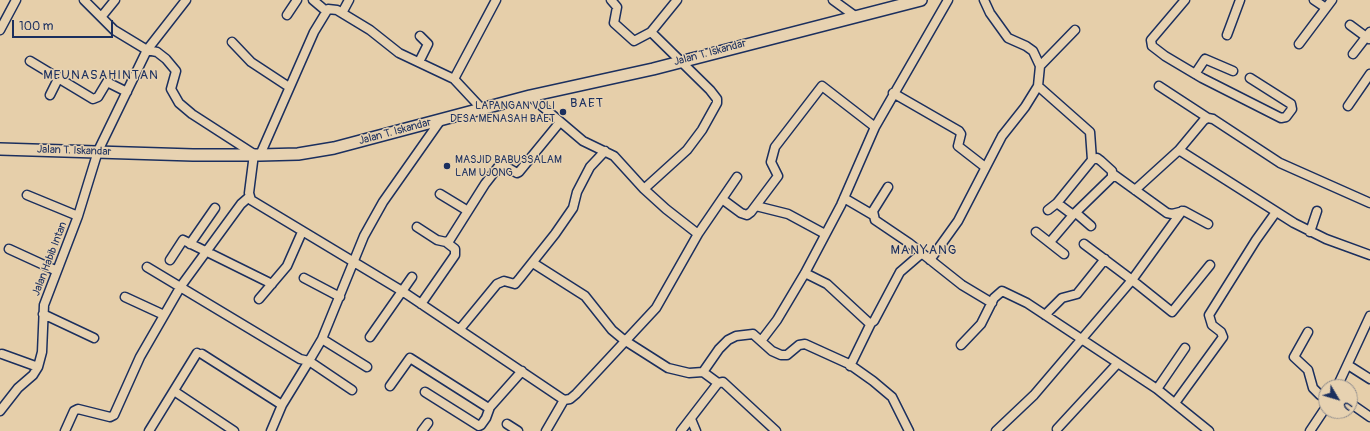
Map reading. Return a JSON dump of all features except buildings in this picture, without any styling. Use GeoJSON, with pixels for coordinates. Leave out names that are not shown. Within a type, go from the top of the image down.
{"type":"FeatureCollection","features":[{"type":"Feature","properties":{"kind":"street"},"geometry":{"type":"LineString","coordinates":[[0,30],[16,0]]}},
{"type":"Feature","properties":{"kind":"street"},"geometry":{"type":"LineString","coordinates":[[84,0],[102,16],[114,30],[147,50],[162,55],[176,71],[171,89],[179,103],[192,114],[257,154]]}},
{"type":"Feature","properties":{"kind":"street"},"geometry":{"type":"LineString","coordinates":[[102,16],[115,0]]}},
{"type":"Feature","properties":{"kind":"street","name":"Jalan Habib Intan"},"geometry":{"type":"LineString","coordinates":[[0,411],[18,388],[33,375],[38,367],[42,352],[44,305],[78,216],[98,151],[147,50],[186,0]]}},
{"type":"Feature","properties":{"kind":"street"},"geometry":{"type":"LineString","coordinates":[[287,15],[297,0]]}},
{"type":"Feature","properties":{"kind":"street"},"geometry":{"type":"LineString","coordinates":[[313,0],[326,11]]}},
{"type":"Feature","properties":{"kind":"street"},"geometry":{"type":"LineString","coordinates":[[342,13],[349,0]]}},
{"type":"Feature","properties":{"kind":"street"},"geometry":{"type":"LineString","coordinates":[[454,79],[496,0]]}},
{"type":"Feature","properties":{"kind":"street"},"geometry":{"type":"LineString","coordinates":[[611,0],[617,7],[614,23],[634,41],[651,32],[677,0]]}},
{"type":"Feature","properties":{"kind":"street"},"geometry":{"type":"LineString","coordinates":[[833,0],[855,16]]}},
{"type":"Feature","properties":{"kind":"street","name":"Jalan T. Iskandar"},"geometry":{"type":"LineString","coordinates":[[0,149],[193,155],[298,154],[334,148],[530,96],[653,69],[921,0]]}},
{"type":"Feature","properties":{"kind":"street"},"geometry":{"type":"LineString","coordinates":[[761,341],[777,320],[805,273],[844,198],[875,127],[948,0]]}},
{"type":"Feature","properties":{"kind":"street"},"geometry":{"type":"LineString","coordinates":[[930,260],[958,221],[1002,136],[1025,107],[1038,86],[1040,66],[1030,48],[1008,38],[990,13],[984,0]]}},
{"type":"Feature","properties":{"kind":"street"},"geometry":{"type":"LineString","coordinates":[[1185,0],[1151,40],[1150,44],[1165,56],[1195,74],[1281,118],[1286,117],[1292,109],[1291,104],[1250,78]]}},
{"type":"Feature","properties":{"kind":"street"},"geometry":{"type":"LineString","coordinates":[[1227,34],[1240,0]]}},
{"type":"Feature","properties":{"kind":"street"},"geometry":{"type":"LineString","coordinates":[[1314,0],[1326,8]]}},
{"type":"Feature","properties":{"kind":"street"},"geometry":{"type":"LineString","coordinates":[[1299,44],[1332,0]]}},
{"type":"Feature","properties":{"kind":"street"},"geometry":{"type":"LineString","coordinates":[[65,431],[74,411],[78,409],[88,410],[110,418],[114,415],[140,357],[181,286],[241,204],[249,197],[257,154],[314,32],[326,11],[332,8],[342,13],[370,30],[399,53],[454,79],[482,109]]}},
{"type":"Feature","properties":{"kind":"street"},"geometry":{"type":"LineString","coordinates":[[1350,25],[1369,36],[1353,54]]}},
{"type":"Feature","properties":{"kind":"street"},"geometry":{"type":"LineString","coordinates":[[1040,66],[1076,30]]}},
{"type":"Feature","properties":{"kind":"street"},"geometry":{"type":"LineString","coordinates":[[644,189],[687,150],[702,130],[717,104],[717,99],[710,90],[651,32]]}},
{"type":"Feature","properties":{"kind":"street"},"geometry":{"type":"LineString","coordinates":[[418,62],[428,44],[420,36]]}},
{"type":"Feature","properties":{"kind":"street"},"geometry":{"type":"LineString","coordinates":[[232,42],[251,62],[289,87]]}},
{"type":"Feature","properties":{"kind":"street"},"geometry":{"type":"LineString","coordinates":[[1195,74],[1205,59],[1233,71]]}},
{"type":"Feature","properties":{"kind":"street"},"geometry":{"type":"LineString","coordinates":[[30,61],[59,77],[93,99],[98,97],[107,82],[127,92]]}},
{"type":"Feature","properties":{"kind":"street"},"geometry":{"type":"LineString","coordinates":[[1348,106],[1370,74]]}},
{"type":"Feature","properties":{"kind":"street"},"geometry":{"type":"LineString","coordinates":[[50,95],[59,77]]}},
{"type":"Feature","properties":{"kind":"street"},"geometry":{"type":"LineString","coordinates":[[1038,86],[1090,132],[1092,160]]}},
{"type":"Feature","properties":{"kind":"street"},"geometry":{"type":"LineString","coordinates":[[1159,86],[1208,118],[1215,120],[1280,163],[1370,203]]}},
{"type":"Feature","properties":{"kind":"street"},"geometry":{"type":"LineString","coordinates":[[722,198],[741,213],[747,215],[756,206],[778,176],[778,173],[771,162],[775,147],[821,87],[824,87],[875,127]]}},
{"type":"Feature","properties":{"kind":"street"},"geometry":{"type":"LineString","coordinates":[[894,93],[959,131],[961,134],[958,146],[985,167]]}},
{"type":"Feature","properties":{"kind":"street"},"geometry":{"type":"LineString","coordinates":[[530,96],[583,141],[614,156],[644,189],[666,209],[698,234]]}},
{"type":"Feature","properties":{"kind":"street"},"geometry":{"type":"LineString","coordinates":[[1135,190],[1179,150],[1202,122],[1208,118]]}},
{"type":"Feature","properties":{"kind":"street"},"geometry":{"type":"LineString","coordinates":[[271,431],[282,405],[322,339],[364,236],[383,202],[440,121]]}},
{"type":"Feature","properties":{"kind":"street"},"geometry":{"type":"LineString","coordinates":[[446,242],[451,238],[485,184],[499,166],[503,165],[517,173],[519,172],[560,122]]}},
{"type":"Feature","properties":{"kind":"street"},"geometry":{"type":"LineString","coordinates":[[1179,150],[1310,232],[1343,246],[1370,255]]}},
{"type":"Feature","properties":{"kind":"street"},"geometry":{"type":"LineString","coordinates":[[460,329],[497,284],[504,281],[515,284],[573,208],[577,192],[590,167],[606,151]]}},
{"type":"Feature","properties":{"kind":"street"},"geometry":{"type":"LineString","coordinates":[[1048,210],[1057,203],[1092,160],[1097,158],[1112,171],[1113,174],[1167,213],[1172,214],[1182,210]]}},
{"type":"Feature","properties":{"kind":"street"},"geometry":{"type":"LineString","coordinates":[[1050,242],[1113,174]]}},
{"type":"Feature","properties":{"kind":"street"},"geometry":{"type":"LineString","coordinates":[[249,197],[260,206],[302,232],[354,261],[402,291],[564,400],[570,399],[576,394],[624,340],[656,308],[698,234],[737,178]]}},
{"type":"Feature","properties":{"kind":"street"},"geometry":{"type":"LineString","coordinates":[[873,215],[873,211],[888,187]]}},
{"type":"Feature","properties":{"kind":"street"},"geometry":{"type":"LineString","coordinates":[[440,194],[468,211]]}},
{"type":"Feature","properties":{"kind":"street"},"geometry":{"type":"LineString","coordinates":[[27,195],[78,216]]}},
{"type":"Feature","properties":{"kind":"street"},"geometry":{"type":"LineString","coordinates":[[844,198],[873,215],[880,225],[922,253],[962,285],[992,303]]}},
{"type":"Feature","properties":{"kind":"street"},"geometry":{"type":"LineString","coordinates":[[1057,203],[1091,226]]}},
{"type":"Feature","properties":{"kind":"street"},"geometry":{"type":"LineString","coordinates":[[756,206],[788,214],[825,234]]}},
{"type":"Feature","properties":{"kind":"street"},"geometry":{"type":"LineString","coordinates":[[190,244],[215,208]]}},
{"type":"Feature","properties":{"kind":"street"},"geometry":{"type":"LineString","coordinates":[[1182,210],[1208,224]]}},
{"type":"Feature","properties":{"kind":"street"},"geometry":{"type":"LineString","coordinates":[[996,431],[1034,395],[1132,280],[1182,210]]}},
{"type":"Feature","properties":{"kind":"street"},"geometry":{"type":"LineString","coordinates":[[1310,232],[1317,211]]}},
{"type":"Feature","properties":{"kind":"street"},"geometry":{"type":"LineString","coordinates":[[1175,403],[1223,337],[1221,332],[1212,325],[1209,315],[1256,240],[1276,212]]}},
{"type":"Feature","properties":{"kind":"street"},"geometry":{"type":"LineString","coordinates":[[417,227],[438,240],[446,242],[455,250],[455,254],[421,304]]}},
{"type":"Feature","properties":{"kind":"street"},"geometry":{"type":"LineString","coordinates":[[259,299],[287,266],[302,232]]}},
{"type":"Feature","properties":{"kind":"street"},"geometry":{"type":"LineString","coordinates":[[1036,232],[1064,254]]}},
{"type":"Feature","properties":{"kind":"street"},"geometry":{"type":"LineString","coordinates":[[170,260],[183,240],[272,284]]}},
{"type":"Feature","properties":{"kind":"street"},"geometry":{"type":"LineString","coordinates":[[1084,244],[1172,312],[1210,265]]}},
{"type":"Feature","properties":{"kind":"street"},"geometry":{"type":"LineString","coordinates":[[9,249],[57,271]]}},
{"type":"Feature","properties":{"kind":"street"},"geometry":{"type":"LineString","coordinates":[[850,366],[871,323],[874,321],[900,272],[922,253]]}},
{"type":"Feature","properties":{"kind":"street"},"geometry":{"type":"LineString","coordinates":[[1045,315],[1062,298],[1077,294],[1105,259]]}},
{"type":"Feature","properties":{"kind":"street"},"geometry":{"type":"LineString","coordinates":[[533,262],[585,296],[612,330],[624,340],[668,368],[689,373],[703,372],[718,382],[722,381],[776,431]]}},
{"type":"Feature","properties":{"kind":"street"},"geometry":{"type":"LineString","coordinates":[[147,267],[181,286],[300,359],[309,361],[352,390]]}},
{"type":"Feature","properties":{"kind":"street"},"geometry":{"type":"LineString","coordinates":[[805,273],[827,284],[868,322],[871,323]]}},
{"type":"Feature","properties":{"kind":"street"},"geometry":{"type":"LineString","coordinates":[[370,337],[412,277]]}},
{"type":"Feature","properties":{"kind":"street"},"geometry":{"type":"LineString","coordinates":[[304,278],[340,297]]}},
{"type":"Feature","properties":{"kind":"street"},"geometry":{"type":"LineString","coordinates":[[961,345],[980,324],[996,294],[1002,291],[1045,315],[1157,389],[1209,431]]}},
{"type":"Feature","properties":{"kind":"street"},"geometry":{"type":"LineString","coordinates":[[125,297],[164,315]]}},
{"type":"Feature","properties":{"kind":"street"},"geometry":{"type":"LineString","coordinates":[[43,314],[94,338]]}},
{"type":"Feature","properties":{"kind":"street"},"geometry":{"type":"LineString","coordinates":[[1341,379],[1370,316]]}},
{"type":"Feature","properties":{"kind":"street"},"geometry":{"type":"LineString","coordinates":[[1308,332],[1294,357],[1308,370],[1313,388],[1318,393]]}},
{"type":"Feature","properties":{"kind":"street"},"geometry":{"type":"LineString","coordinates":[[703,372],[719,349],[728,340],[736,336],[749,334],[761,341],[772,351],[781,355],[787,355],[799,345],[805,344],[850,366],[873,381],[892,398],[909,431]]}},
{"type":"Feature","properties":{"kind":"street"},"geometry":{"type":"LineString","coordinates":[[322,339],[367,367]]}},
{"type":"Feature","properties":{"kind":"street"},"geometry":{"type":"LineString","coordinates":[[1157,389],[1185,348]]}},
{"type":"Feature","properties":{"kind":"street"},"geometry":{"type":"LineString","coordinates":[[150,431],[174,391],[200,353],[282,405]]}},
{"type":"Feature","properties":{"kind":"street"},"geometry":{"type":"LineString","coordinates":[[2,354],[38,367]]}},
{"type":"Feature","properties":{"kind":"street"},"geometry":{"type":"LineString","coordinates":[[390,386],[410,358],[487,407],[490,407]]}},
{"type":"Feature","properties":{"kind":"street"},"geometry":{"type":"LineString","coordinates":[[1057,429],[1117,364]]}},
{"type":"Feature","properties":{"kind":"street"},"geometry":{"type":"LineString","coordinates":[[1348,365],[1370,379]]}},
{"type":"Feature","properties":{"kind":"street"},"geometry":{"type":"LineString","coordinates":[[425,392],[479,426],[486,418],[490,407],[522,371]]}},
{"type":"Feature","properties":{"kind":"street"},"geometry":{"type":"LineString","coordinates":[[681,431],[718,382]]}},
{"type":"Feature","properties":{"kind":"street"},"geometry":{"type":"LineString","coordinates":[[174,391],[234,431]]}},
{"type":"Feature","properties":{"kind":"street"},"geometry":{"type":"LineString","coordinates":[[546,431],[564,400]]}},
{"type":"Feature","properties":{"kind":"street"},"geometry":{"type":"LineString","coordinates":[[1358,408],[1370,417]]}},
{"type":"Feature","properties":{"kind":"street"},"geometry":{"type":"LineString","coordinates":[[691,419],[696,431]]}},
{"type":"Feature","properties":{"kind":"street"},"geometry":{"type":"LineString","coordinates":[[1310,431],[1318,419]]}},
{"type":"Feature","properties":{"kind":"street"},"geometry":{"type":"LineString","coordinates":[[422,431],[428,423]]}},
{"type":"Feature","properties":{"kind":"street"},"geometry":{"type":"LineString","coordinates":[[507,424],[518,431]]}},
{"type":"Feature","properties":{"kind":"place","name":"LAPANGAN VOLI DESA MENASAH BAET"},"geometry":{"type":"Point","coordinates":[563,112]}},
{"type":"Feature","properties":{"kind":"place","name":"MASJID BABUSSALAM LAM UJONG"},"geometry":{"type":"Point","coordinates":[447,166]}},
{"type":"Feature","properties":{"kind":"district","name":"MEUNASAHINTAN"},"geometry":{"type":"Point","coordinates":[101,76]}},
{"type":"Feature","properties":{"kind":"district","name":"BAET"},"geometry":{"type":"Point","coordinates":[587,104]}},
{"type":"Feature","properties":{"kind":"district","name":"MANYANG"},"geometry":{"type":"Point","coordinates":[924,251]}}]}
